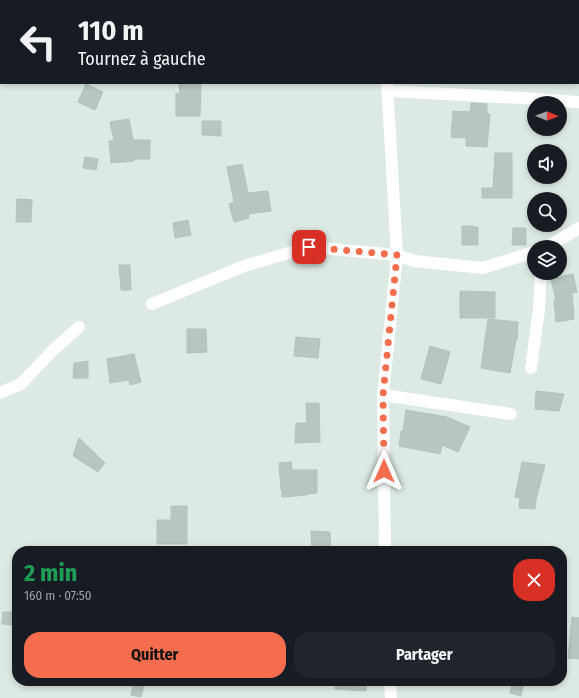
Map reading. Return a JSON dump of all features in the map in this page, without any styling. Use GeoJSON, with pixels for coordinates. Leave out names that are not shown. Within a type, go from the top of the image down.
{"type":"FeatureCollection","features":[{"type":"Feature","properties":{"kind":"street"},"geometry":{"type":"LineString","coordinates":[[384,546],[383,395],[397,255],[387,87],[577,102]]}},
{"type":"Feature","properties":{"kind":"street"},"geometry":{"type":"LineString","coordinates":[[559,240],[579,228]]}},
{"type":"Feature","properties":{"kind":"street"},"geometry":{"type":"LineString","coordinates":[[152,304],[244,266],[309,247],[397,255],[414,262],[483,268],[527,254]]}},
{"type":"Feature","properties":{"kind":"street"},"geometry":{"type":"LineString","coordinates":[[531,368],[539,309],[540,280]]}},
{"type":"Feature","properties":{"kind":"street"},"geometry":{"type":"LineString","coordinates":[[0,393],[22,384],[52,351],[79,327]]}},
{"type":"Feature","properties":{"kind":"street"},"geometry":{"type":"LineString","coordinates":[[383,395],[511,414]]}},
{"type":"Feature","properties":{"kind":"street"},"geometry":{"type":"LineString","coordinates":[[390,686],[391,698]]}},
{"type":"Feature","properties":{"kind":"building"},"geometry":{"type":"Polygon","coordinates":[[[86,84],[103,92],[95,110],[78,102],[86,84]]]}},
{"type":"Feature","properties":{"kind":"building"},"geometry":{"type":"Polygon","coordinates":[[[179,84],[201,84],[200,116],[176,116],[176,93],[180,94],[179,84]]]}},
{"type":"Feature","properties":{"kind":"building"},"geometry":{"type":"Polygon","coordinates":[[[471,103],[487,104],[487,114],[490,114],[487,147],[466,146],[466,138],[451,137],[453,111],[470,112],[471,103]]]}},
{"type":"Feature","properties":{"kind":"building"},"geometry":{"type":"Polygon","coordinates":[[[129,119],[133,140],[150,140],[150,159],[134,159],[134,161],[111,163],[109,141],[114,141],[110,122],[129,119]]]}},
{"type":"Feature","properties":{"kind":"building"},"geometry":{"type":"Polygon","coordinates":[[[202,121],[221,121],[221,136],[202,135],[202,121]]]}},
{"type":"Feature","properties":{"kind":"building"},"geometry":{"type":"Polygon","coordinates":[[[495,153],[512,153],[512,198],[482,198],[482,188],[493,188],[495,153]]]}},
{"type":"Feature","properties":{"kind":"building"},"geometry":{"type":"Polygon","coordinates":[[[85,157],[98,159],[96,170],[83,168],[85,157]]]}},
{"type":"Feature","properties":{"kind":"building"},"geometry":{"type":"Polygon","coordinates":[[[242,164],[248,193],[268,191],[271,211],[248,214],[249,218],[234,222],[229,204],[234,202],[227,167],[242,164]]]}},
{"type":"Feature","properties":{"kind":"building"},"geometry":{"type":"Polygon","coordinates":[[[17,199],[32,200],[31,222],[16,222],[17,199]]]}},
{"type":"Feature","properties":{"kind":"building"},"geometry":{"type":"Polygon","coordinates":[[[188,220],[191,235],[175,238],[173,223],[188,220]]]}},
{"type":"Feature","properties":{"kind":"building"},"geometry":{"type":"Polygon","coordinates":[[[462,226],[478,227],[478,245],[462,245],[462,226]]]}},
{"type":"Feature","properties":{"kind":"building"},"geometry":{"type":"Polygon","coordinates":[[[513,228],[526,228],[526,245],[512,245],[513,228]]]}},
{"type":"Feature","properties":{"kind":"building"},"geometry":{"type":"Polygon","coordinates":[[[119,265],[130,265],[131,290],[121,290],[119,265]]]}},
{"type":"Feature","properties":{"kind":"building"},"geometry":{"type":"Polygon","coordinates":[[[573,274],[577,292],[572,293],[574,319],[556,322],[554,300],[556,300],[551,280],[567,280],[567,275],[573,274]]]}},
{"type":"Feature","properties":{"kind":"building"},"geometry":{"type":"Polygon","coordinates":[[[460,291],[495,292],[495,318],[460,318],[460,291]]]}},
{"type":"Feature","properties":{"kind":"building"},"geometry":{"type":"Polygon","coordinates":[[[488,319],[518,322],[517,340],[510,373],[481,368],[488,319]]]}},
{"type":"Feature","properties":{"kind":"building"},"geometry":{"type":"Polygon","coordinates":[[[187,329],[206,329],[207,352],[187,353],[187,329]]]}},
{"type":"Feature","properties":{"kind":"building"},"geometry":{"type":"Polygon","coordinates":[[[296,337],[320,339],[318,358],[294,356],[296,337]]]}},
{"type":"Feature","properties":{"kind":"building"},"geometry":{"type":"Polygon","coordinates":[[[430,346],[450,352],[441,384],[421,379],[430,346]]]}},
{"type":"Feature","properties":{"kind":"building"},"geometry":{"type":"Polygon","coordinates":[[[134,354],[141,382],[130,385],[129,380],[110,383],[107,359],[134,354]]]}},
{"type":"Feature","properties":{"kind":"building"},"geometry":{"type":"Polygon","coordinates":[[[88,361],[88,378],[73,378],[74,363],[88,361]]]}},
{"type":"Feature","properties":{"kind":"building"},"geometry":{"type":"Polygon","coordinates":[[[536,391],[564,394],[559,411],[535,409],[536,391]]]}},
{"type":"Feature","properties":{"kind":"building"},"geometry":{"type":"Polygon","coordinates":[[[306,403],[319,403],[320,442],[295,443],[296,423],[307,423],[306,403]]]}},
{"type":"Feature","properties":{"kind":"building"},"geometry":{"type":"Polygon","coordinates":[[[406,410],[447,417],[470,427],[458,452],[442,445],[440,454],[399,446],[406,410]]]}},
{"type":"Feature","properties":{"kind":"building"},"geometry":{"type":"Polygon","coordinates":[[[79,438],[105,463],[98,472],[73,456],[79,438]]]}},
{"type":"Feature","properties":{"kind":"building"},"geometry":{"type":"Polygon","coordinates":[[[291,462],[292,470],[317,470],[317,493],[282,497],[279,463],[291,462]]]}},
{"type":"Feature","properties":{"kind":"building"},"geometry":{"type":"Polygon","coordinates":[[[522,462],[545,465],[536,499],[535,509],[519,508],[520,498],[515,497],[522,462]]]}},
{"type":"Feature","properties":{"kind":"building"},"geometry":{"type":"Polygon","coordinates":[[[171,506],[187,506],[187,544],[157,544],[157,520],[171,520],[171,506]]]}},
{"type":"Feature","properties":{"kind":"building"},"geometry":{"type":"Polygon","coordinates":[[[311,531],[330,532],[331,546],[312,546],[311,531]]]}},
{"type":"Feature","properties":{"kind":"building"},"geometry":{"type":"Polygon","coordinates":[[[3,612],[12,612],[12,625],[2,624],[3,612]]]}},
{"type":"Feature","properties":{"kind":"building"},"geometry":{"type":"Polygon","coordinates":[[[572,617],[579,618],[579,659],[568,658],[572,617]]]}},
{"type":"Feature","properties":{"kind":"building"},"geometry":{"type":"Polygon","coordinates":[[[133,686],[144,686],[141,697],[131,695],[133,686]]]}},
{"type":"Feature","properties":{"kind":"building"},"geometry":{"type":"Polygon","coordinates":[[[335,686],[366,686],[366,691],[335,689],[335,686]]]}},
{"type":"Feature","properties":{"kind":"building"},"geometry":{"type":"Polygon","coordinates":[[[512,686],[523,686],[521,696],[510,693],[512,686]]]}},
{"type":"Feature","properties":{"kind":"route"},"geometry":{"type":"LineString","coordinates":[[309,247],[397,255],[383,395],[384,471]]}}]}
